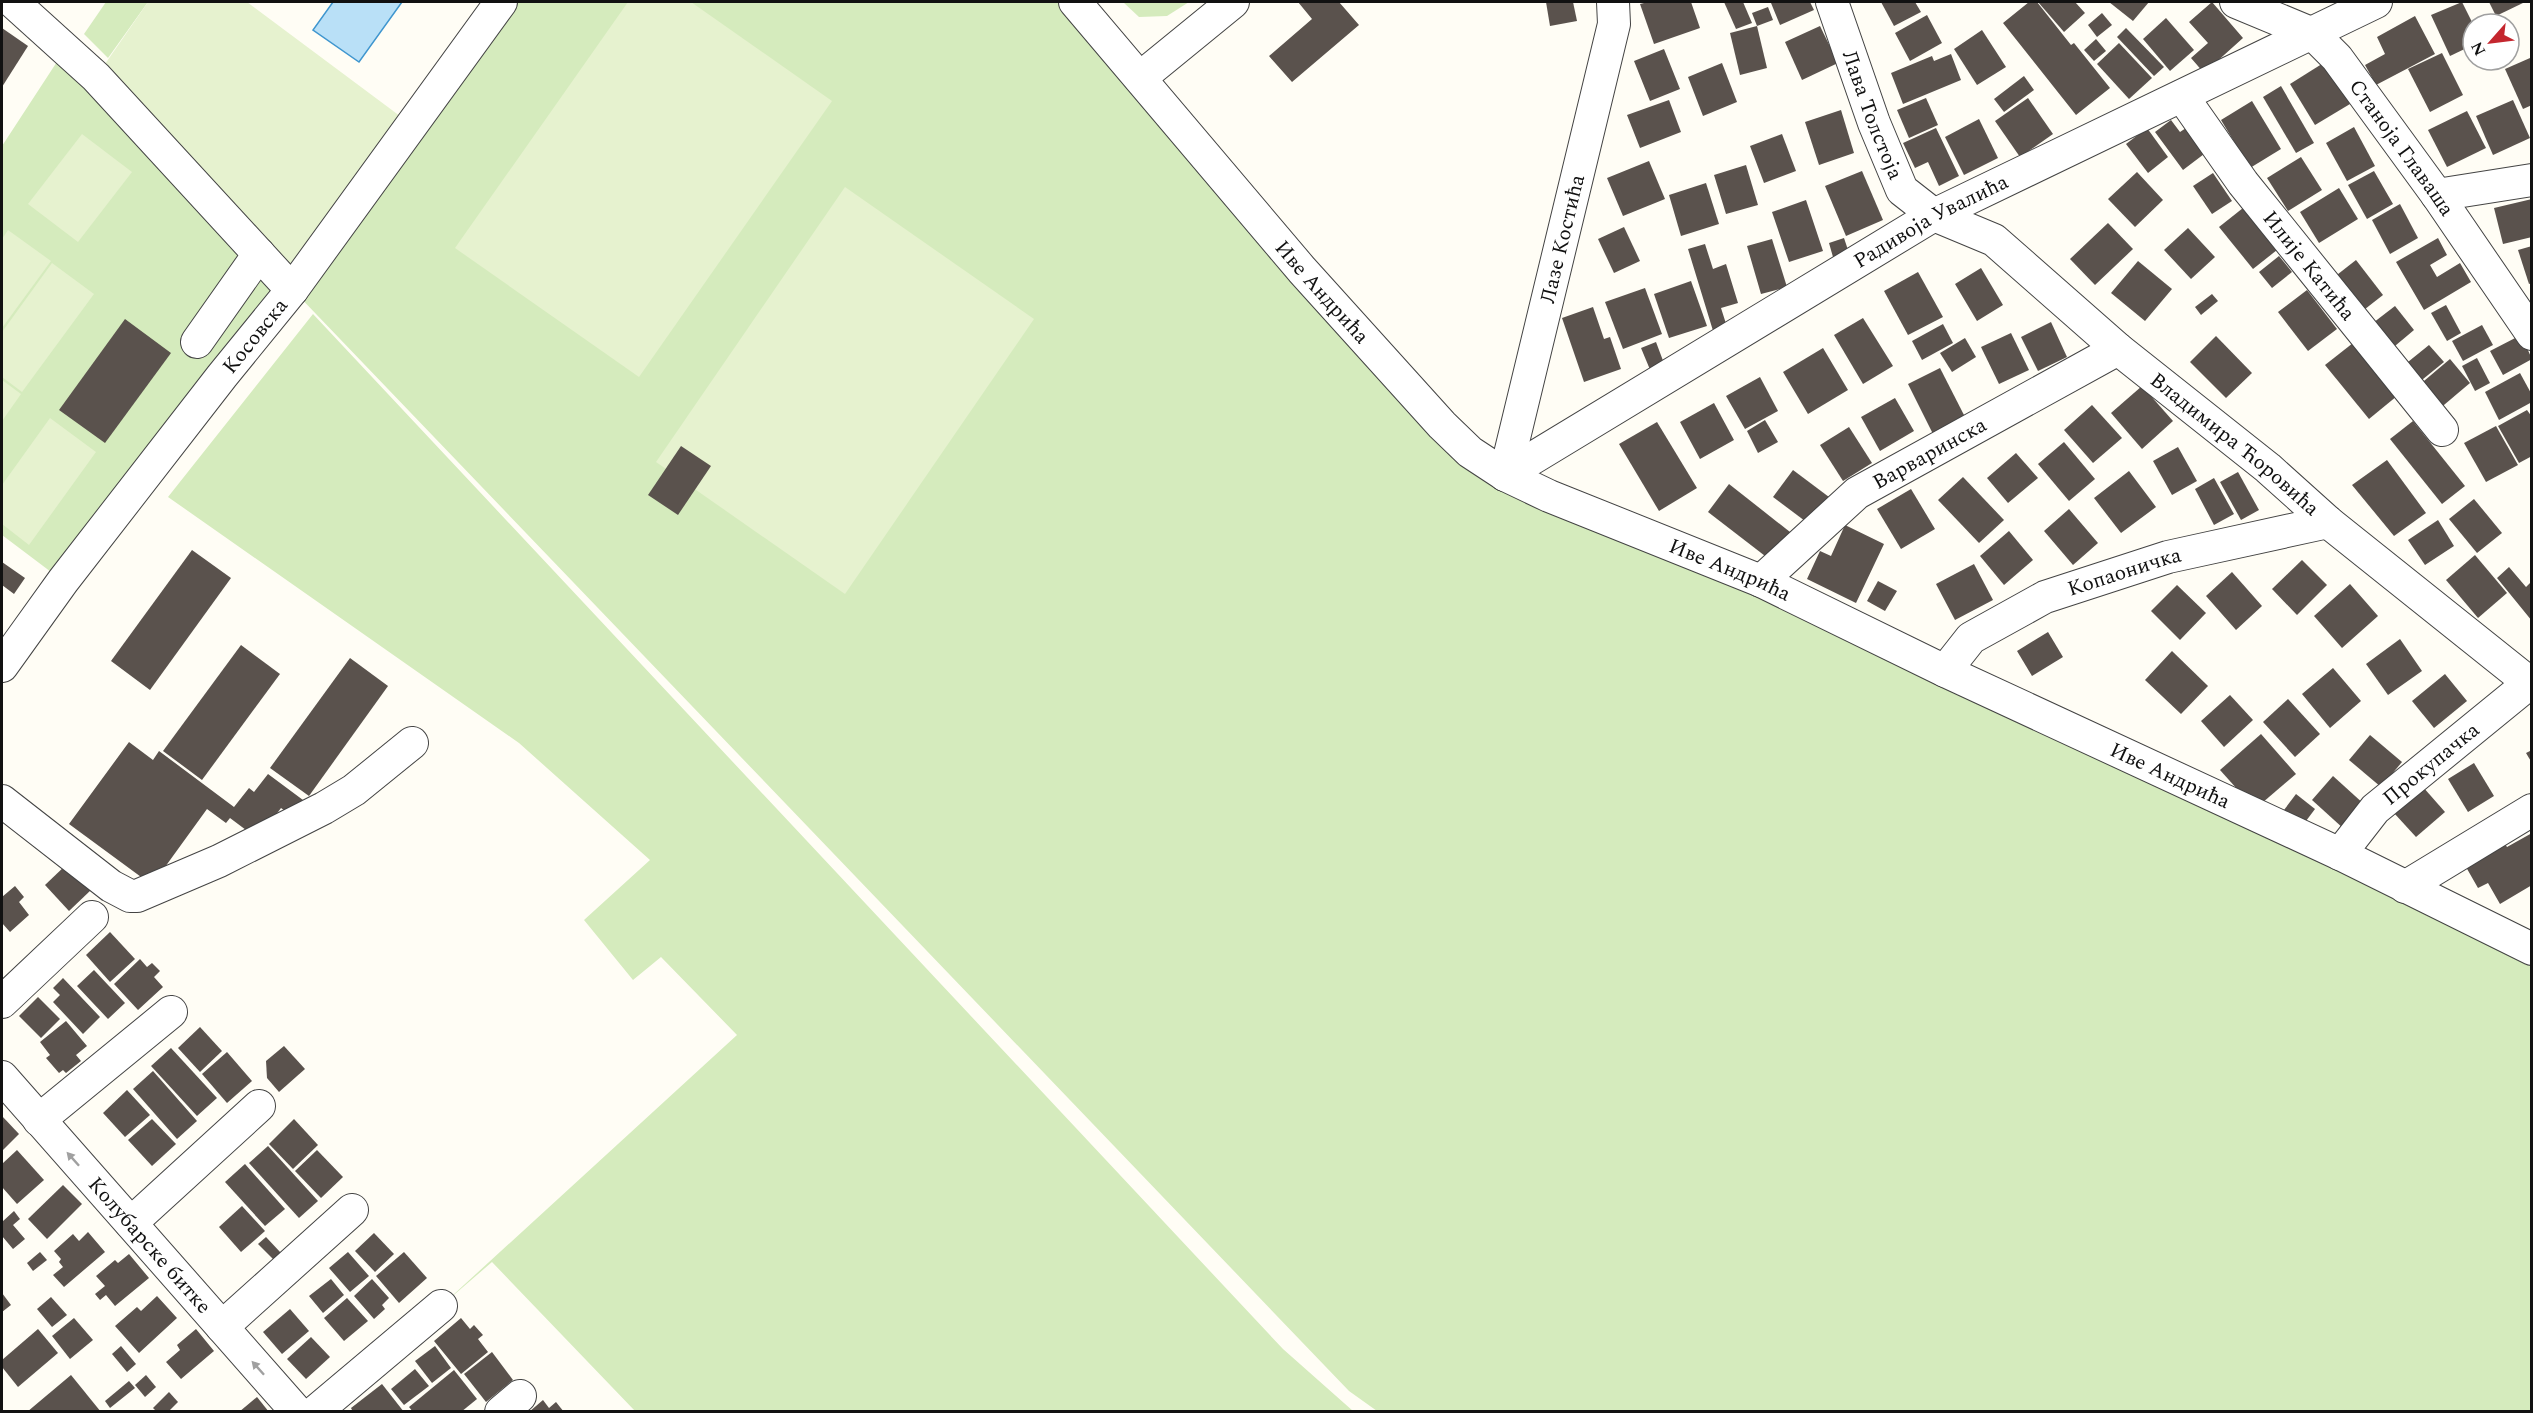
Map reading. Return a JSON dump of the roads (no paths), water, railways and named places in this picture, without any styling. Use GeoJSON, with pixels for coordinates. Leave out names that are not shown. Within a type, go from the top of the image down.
{"type":"FeatureCollection","features":[{"type":"Feature","properties":{"kind":"street"},"geometry":{"type":"LineString","coordinates":[[13,2],[96,77],[292,290]]}},
{"type":"Feature","properties":{"kind":"street","name":"Косовска"},"geometry":{"type":"LineString","coordinates":[[2,666],[63,581],[222,376],[292,290],[501,2]]}},
{"type":"Feature","properties":{"kind":"street","name":"Иве Андрића"},"geometry":{"type":"LineString","coordinates":[[1075,2],[1302,270],[1442,425],[1470,452],[1505,475],[1549,496],[1761,581],[1945,671],[2340,854],[2405,887],[2524,938]]}},
{"type":"Feature","properties":{"kind":"street"},"geometry":{"type":"LineString","coordinates":[[1140,78],[1233,2]]}},
{"type":"Feature","properties":{"kind":"street","name":"Лазе Костића"},"geometry":{"type":"LineString","coordinates":[[1505,475],[1614,24],[1613,2]]}},
{"type":"Feature","properties":{"kind":"street","name":"Лава Толстоја"},"geometry":{"type":"LineString","coordinates":[[1832,2],[1874,123],[1902,190],[1934,215]]}},
{"type":"Feature","properties":{"kind":"street","name":"Станоја Главаша"},"geometry":{"type":"LineString","coordinates":[[2236,2],[2313,34],[2337,58],[2437,195],[2532,334]]}},
{"type":"Feature","properties":{"kind":"street","name":"Радивоја Увалића"},"geometry":{"type":"LineString","coordinates":[[1505,475],[1934,215],[2376,2]]}},
{"type":"Feature","properties":{"kind":"street","name":"Илије Катића"},"geometry":{"type":"LineString","coordinates":[[2182,96],[2243,183],[2442,430]]}},
{"type":"Feature","properties":{"kind":"street"},"geometry":{"type":"LineString","coordinates":[[2437,195],[2532,180]]}},
{"type":"Feature","properties":{"kind":"street","name":"Владимира Ћоровића"},"geometry":{"type":"LineString","coordinates":[[1934,215],[1994,240],[2118,349],[2268,468],[2328,522],[2531,683]]}},
{"type":"Feature","properties":{"kind":"street"},"geometry":{"type":"LineString","coordinates":[[197,342],[259,254]]}},
{"type":"Feature","properties":{"kind":"street","name":"Варваринска"},"geometry":{"type":"LineString","coordinates":[[1761,581],[1857,493],[2118,349]]}},
{"type":"Feature","properties":{"kind":"street","name":"Копаоничка"},"geometry":{"type":"LineString","coordinates":[[1945,671],[1971,638],[2045,597],[2168,557],[2328,522]]}},
{"type":"Feature","properties":{"kind":"street","name":"Прокупачка"},"geometry":{"type":"LineString","coordinates":[[2340,854],[2375,809],[2531,683]]}},
{"type":"Feature","properties":{"kind":"street"},"geometry":{"type":"LineString","coordinates":[[2,801],[111,886],[130,896],[137,896],[219,861],[324,808],[354,790],[412,743]]}},
{"type":"Feature","properties":{"kind":"street"},"geometry":{"type":"LineString","coordinates":[[2405,887],[2532,810]]}},
{"type":"Feature","properties":{"kind":"street"},"geometry":{"type":"LineString","coordinates":[[2,1002],[92,917]]}},
{"type":"Feature","properties":{"kind":"street"},"geometry":{"type":"LineString","coordinates":[[39,1120],[171,1012]]}},
{"type":"Feature","properties":{"kind":"street","name":"Колубарске битке"},"geometry":{"type":"LineString","coordinates":[[2,1077],[297,1412]]}},
{"type":"Feature","properties":{"kind":"street"},"geometry":{"type":"LineString","coordinates":[[131,1223],[259,1106]]}},
{"type":"Feature","properties":{"kind":"street"},"geometry":{"type":"LineString","coordinates":[[222,1328],[352,1210]]}},
{"type":"Feature","properties":{"kind":"street"},"geometry":{"type":"LineString","coordinates":[[315,1412],[441,1306]]}},
{"type":"Feature","properties":{"kind":"water"},"geometry":{"type":"Polygon","coordinates":[[[333,2],[402,2],[359,62],[313,30],[333,2]]]}}]}
